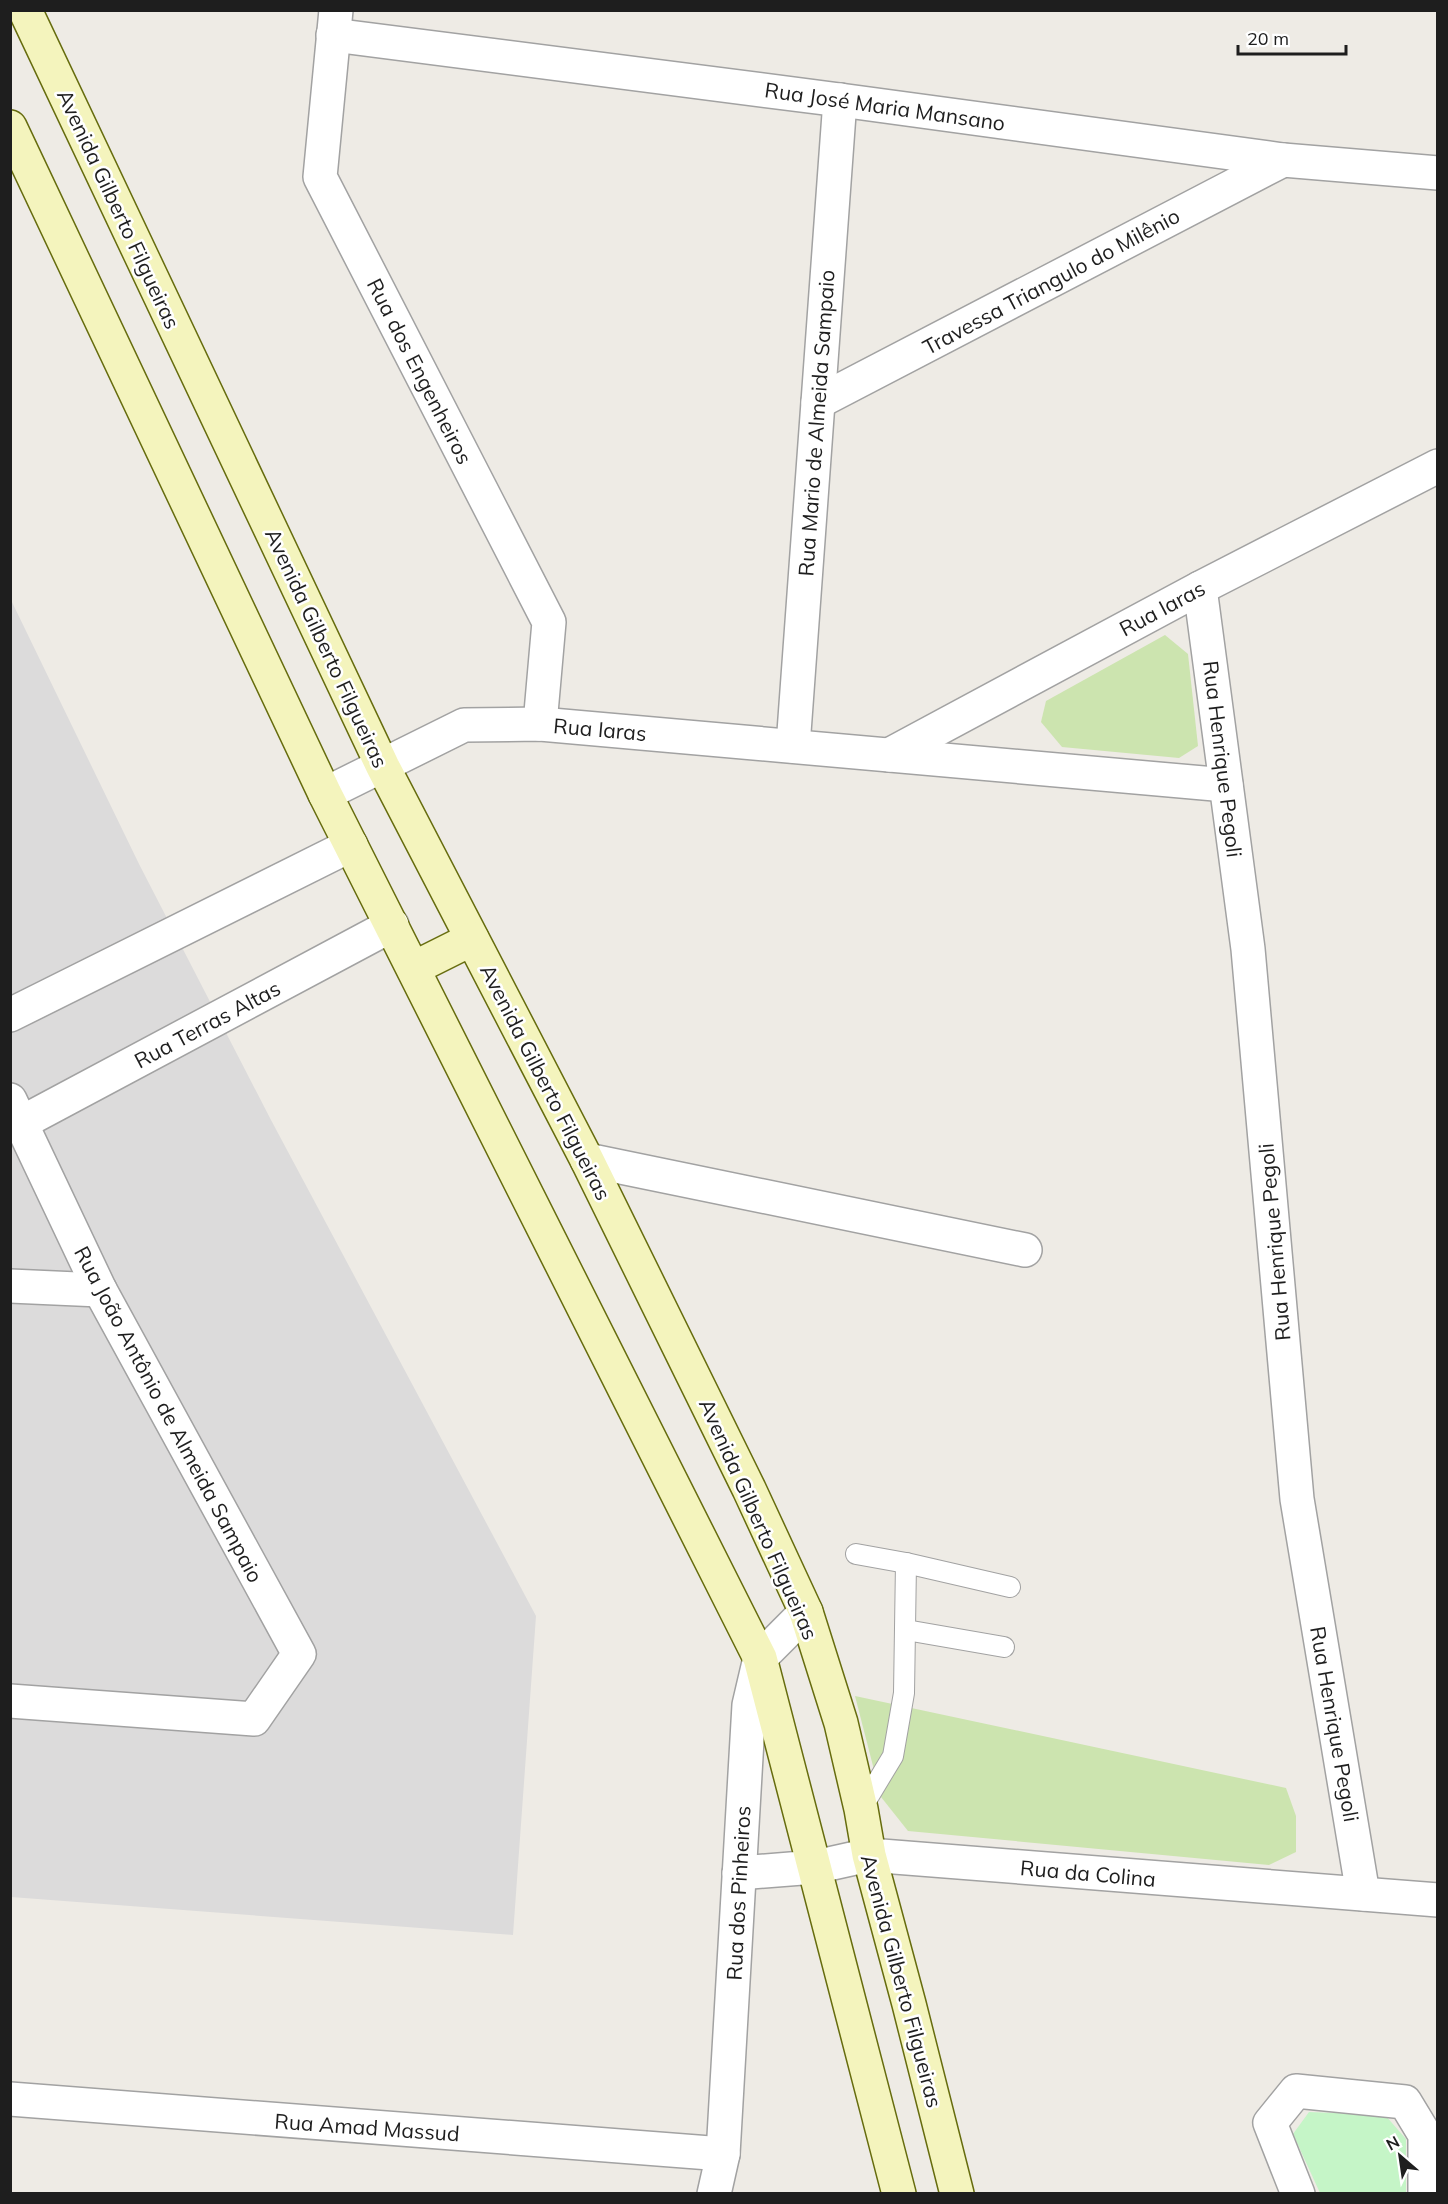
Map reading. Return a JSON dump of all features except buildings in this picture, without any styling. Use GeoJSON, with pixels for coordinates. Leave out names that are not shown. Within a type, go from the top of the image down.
{"type":"FeatureCollection","features":[{"type":"Feature","properties":{"kind":"main road","name":"Avenida Gilberto Filgueiras"},"geometry":{"type":"LineString","coordinates":[[25,10],[383,767],[587,1160],[749,1489],[806,1612],[841,1723],[869,1855],[957,2193]]}},
{"type":"Feature","properties":{"kind":"main road"},"geometry":{"type":"LineString","coordinates":[[10,127],[325,794],[760,1658],[899,2193]]}},
{"type":"Feature","properties":{"kind":"main road"},"geometry":{"type":"LineString","coordinates":[[414,968],[472,939]]}},
{"type":"Feature","properties":{"kind":"street","name":"Rua José Maria Mansano"},"geometry":{"type":"LineString","coordinates":[[335,23],[840,100],[1283,160],[1437,173]]}},
{"type":"Feature","properties":{"kind":"street","name":"Rua dos Engenheiros"},"geometry":{"type":"LineString","coordinates":[[335,23],[320,177],[549,622],[540,724]]}},
{"type":"Feature","properties":{"kind":"street","name":"Rua Mario de Almeida Sampaio"},"geometry":{"type":"LineString","coordinates":[[793,746],[840,100]]}},
{"type":"Feature","properties":{"kind":"street","name":"Travessa Triangulo do Milênio"},"geometry":{"type":"LineString","coordinates":[[818,402],[1283,160]]}},
{"type":"Feature","properties":{"kind":"street","name":"Rua Iaras"},"geometry":{"type":"LineString","coordinates":[[889,755],[1200,588],[1437,466]]}},
{"type":"Feature","properties":{"kind":"street","name":"Rua Henrique Pegoli"},"geometry":{"type":"LineString","coordinates":[[1200,588],[1248,949],[1297,1499],[1363,1894]]}},
{"type":"Feature","properties":{"kind":"street","name":"Rua Iaras"},"geometry":{"type":"LineString","coordinates":[[325,794],[464,725],[540,724],[1226,785]]}},
{"type":"Feature","properties":{"kind":"street"},"geometry":{"type":"LineString","coordinates":[[10,1015],[351,845]]}},
{"type":"Feature","properties":{"kind":"street","name":"Rua Terras Altas"},"geometry":{"type":"LineString","coordinates":[[16,1111],[392,925]]}},
{"type":"Feature","properties":{"kind":"street","name":"Rua João Antônio de Almeida Sampaio"},"geometry":{"type":"LineString","coordinates":[[10,1701],[254,1719],[299,1654],[100,1290],[16,1111]]}},
{"type":"Feature","properties":{"kind":"street"},"geometry":{"type":"LineString","coordinates":[[587,1160],[1025,1250]]}},
{"type":"Feature","properties":{"kind":"street"},"geometry":{"type":"LineString","coordinates":[[10,1286],[100,1290]]}},
{"type":"Feature","properties":{"kind":"street"},"geometry":{"type":"LineString","coordinates":[[760,1658],[806,1612]]}},
{"type":"Feature","properties":{"kind":"street","name":"Rua dos Pinheiros"},"geometry":{"type":"LineString","coordinates":[[714,2193],[723,2154],[749,1705],[760,1658]]}},
{"type":"Feature","properties":{"kind":"street","name":"Rua da Colina"},"geometry":{"type":"LineString","coordinates":[[739,1873],[815,1866],[869,1855],[1437,1900]]}},
{"type":"Feature","properties":{"kind":"street"},"geometry":{"type":"LineString","coordinates":[[1298,2193],[1270,2123],[1296,2091],[1405,2102],[1425,2135],[1425,2193]]}},
{"type":"Feature","properties":{"kind":"street","name":"Rua Amad Massud"},"geometry":{"type":"LineString","coordinates":[[10,2099],[723,2154]]}},
{"type":"Feature","properties":{"kind":"lane"},"geometry":{"type":"LineString","coordinates":[[856,1554],[1010,1587]]}},
{"type":"Feature","properties":{"kind":"lane"},"geometry":{"type":"LineString","coordinates":[[861,1809],[893,1756],[904,1693],[906,1563]]}},
{"type":"Feature","properties":{"kind":"lane"},"geometry":{"type":"LineString","coordinates":[[906,1630],[1004,1647]]}},
{"type":"Feature","properties":{"kind":"shaded area"},"geometry":{"type":"Polygon","coordinates":[[[10,598],[139,864],[271,1120],[536,1616],[513,1935],[11,1897],[10,598]]]}},
{"type":"Feature","properties":{"kind":"green space"},"geometry":{"type":"Polygon","coordinates":[[[1165,635],[1188,654],[1198,746],[1179,758],[1062,747],[1041,722],[1046,701],[1165,635]]]}},
{"type":"Feature","properties":{"kind":"green space"},"geometry":{"type":"Polygon","coordinates":[[[855,1696],[1286,1788],[1296,1816],[1296,1852],[1269,1865],[908,1831],[881,1797],[855,1696]]]}},
{"type":"Feature","properties":{"kind":"green space"},"geometry":{"type":"Polygon","coordinates":[[[1309,2112],[1385,2115],[1406,2139],[1406,2193],[1320,2193],[1293,2134],[1309,2112]]]}}]}
